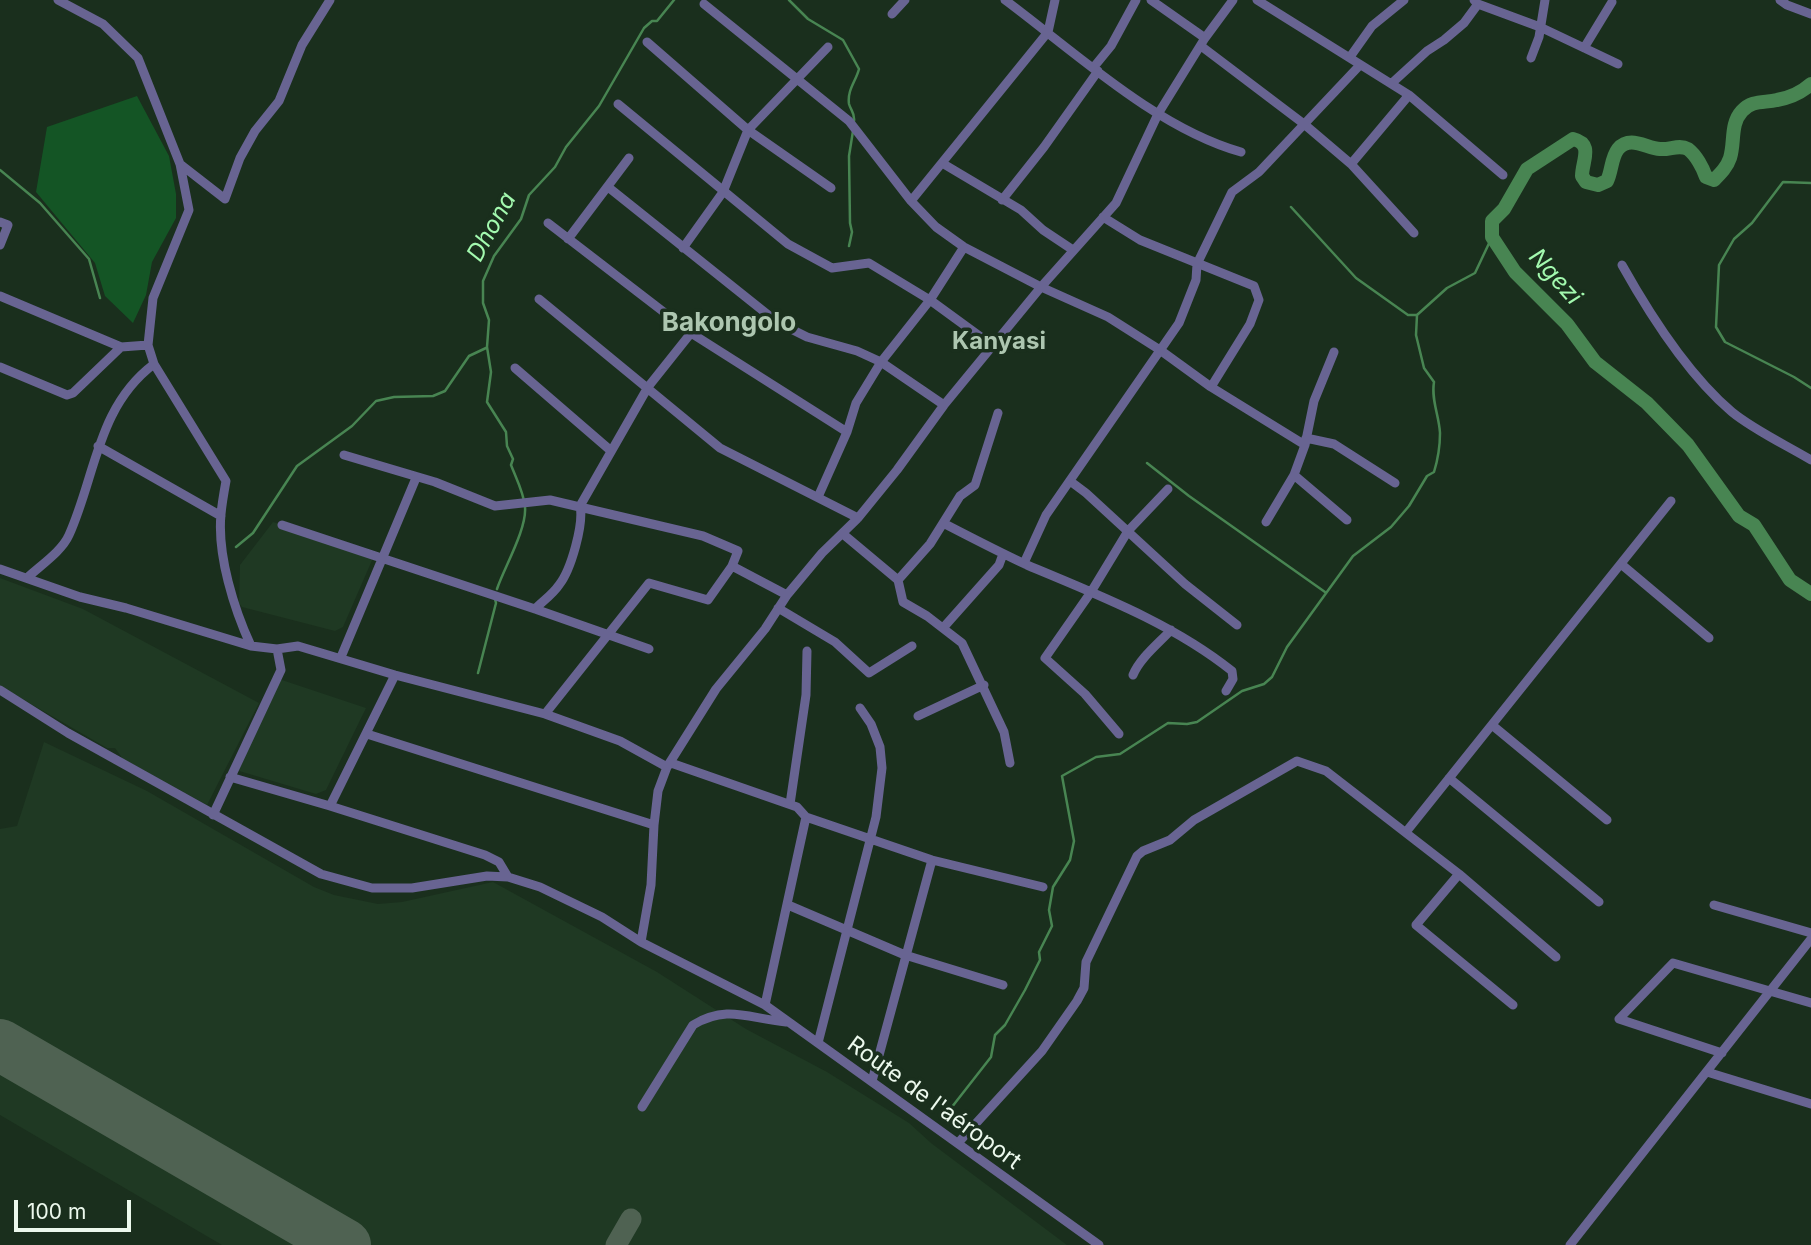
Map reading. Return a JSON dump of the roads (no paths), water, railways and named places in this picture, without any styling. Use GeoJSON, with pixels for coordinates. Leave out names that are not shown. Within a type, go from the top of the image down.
{"type":"FeatureCollection","features":[{"type":"Feature","properties":{"kind":"street"},"geometry":{"type":"LineString","coordinates":[[58,0],[103,24],[138,58],[180,164],[189,210],[153,298],[148,345],[154,365],[226,481],[221,516],[223,556],[242,626],[251,646]]}},
{"type":"Feature","properties":{"kind":"street"},"geometry":{"type":"LineString","coordinates":[[180,164],[225,199],[240,158],[255,131],[279,101],[302,46],[330,0]]}},
{"type":"Feature","properties":{"kind":"street"},"geometry":{"type":"LineString","coordinates":[[892,14],[905,0]]}},
{"type":"Feature","properties":{"kind":"street"},"geometry":{"type":"LineString","coordinates":[[1005,0],[1158,114],[1223,147],[1241,152]]}},
{"type":"Feature","properties":{"kind":"street"},"geometry":{"type":"LineString","coordinates":[[911,201],[1048,32],[1055,0]]}},
{"type":"Feature","properties":{"kind":"street"},"geometry":{"type":"LineString","coordinates":[[1002,201],[1044,147],[1096,69],[1136,0]]}},
{"type":"Feature","properties":{"kind":"street"},"geometry":{"type":"LineString","coordinates":[[1151,0],[1351,164],[1414,233]]}},
{"type":"Feature","properties":{"kind":"street"},"geometry":{"type":"LineString","coordinates":[[641,942],[651,885],[658,791],[669,765],[716,690],[765,629],[787,595],[822,553],[859,518],[944,405],[1041,287],[1115,203],[1158,114],[1233,0]]}},
{"type":"Feature","properties":{"kind":"street"},"geometry":{"type":"LineString","coordinates":[[1257,0],[1409,94],[1503,175]]}},
{"type":"Feature","properties":{"kind":"street"},"geometry":{"type":"LineString","coordinates":[[1386,0],[1400,3]]}},
{"type":"Feature","properties":{"kind":"street"},"geometry":{"type":"LineString","coordinates":[[1531,58],[1539,37],[1545,0]]}},
{"type":"Feature","properties":{"kind":"street"},"geometry":{"type":"LineString","coordinates":[[1392,83],[1427,51],[1464,23],[1476,2],[1540,27],[1618,64]]}},
{"type":"Feature","properties":{"kind":"street"},"geometry":{"type":"LineString","coordinates":[[1584,48],[1612,2]]}},
{"type":"Feature","properties":{"kind":"street"},"geometry":{"type":"LineString","coordinates":[[1786,2],[1811,14]]}},
{"type":"Feature","properties":{"kind":"street"},"geometry":{"type":"LineString","coordinates":[[1350,58],[1372,26],[1400,3]]}},
{"type":"Feature","properties":{"kind":"street"},"geometry":{"type":"LineString","coordinates":[[704,4],[849,121],[911,201],[936,227],[964,247],[1041,287],[1108,317],[1211,387],[1305,442],[1334,444],[1395,484]]}},
{"type":"Feature","properties":{"kind":"street"},"geometry":{"type":"LineString","coordinates":[[647,43],[748,130],[831,188]]}},
{"type":"Feature","properties":{"kind":"street"},"geometry":{"type":"LineString","coordinates":[[683,248],[723,192],[748,130],[828,47]]}},
{"type":"Feature","properties":{"kind":"street"},"geometry":{"type":"LineString","coordinates":[[1024,563],[1046,515],[1179,323],[1196,281],[1197,264],[1232,192],[1259,172],[1360,65]]}},
{"type":"Feature","properties":{"kind":"street"},"geometry":{"type":"LineString","coordinates":[[1351,164],[1409,94]]}},
{"type":"Feature","properties":{"kind":"street"},"geometry":{"type":"LineString","coordinates":[[618,104],[788,244],[832,268],[869,263],[930,300],[993,346]]}},
{"type":"Feature","properties":{"kind":"street"},"geometry":{"type":"LineString","coordinates":[[568,239],[629,158]]}},
{"type":"Feature","properties":{"kind":"street"},"geometry":{"type":"LineString","coordinates":[[942,163],[1021,210],[1043,230],[1073,250]]}},
{"type":"Feature","properties":{"kind":"street"},"geometry":{"type":"LineString","coordinates":[[608,187],[777,322],[807,337],[858,351],[881,362],[944,405]]}},
{"type":"Feature","properties":{"kind":"street"},"geometry":{"type":"LineString","coordinates":[[1103,217],[1140,240],[1254,286],[1259,300],[1250,324],[1211,387]]}},
{"type":"Feature","properties":{"kind":"street"},"geometry":{"type":"LineString","coordinates":[[0,222],[8,225],[0,245]]}},
{"type":"Feature","properties":{"kind":"street"},"geometry":{"type":"LineString","coordinates":[[548,223],[691,333],[847,432]]}},
{"type":"Feature","properties":{"kind":"street"},"geometry":{"type":"LineString","coordinates":[[818,497],[847,432],[856,403],[881,362],[930,300],[964,247]]}},
{"type":"Feature","properties":{"kind":"street"},"geometry":{"type":"LineString","coordinates":[[1622,265],[1638,293],[1695,375],[1733,413],[1811,460]]}},
{"type":"Feature","properties":{"kind":"street"},"geometry":{"type":"LineString","coordinates":[[0,296],[121,347],[148,345]]}},
{"type":"Feature","properties":{"kind":"street"},"geometry":{"type":"LineString","coordinates":[[539,299],[720,448],[859,518]]}},
{"type":"Feature","properties":{"kind":"street"},"geometry":{"type":"LineString","coordinates":[[535,609],[559,585],[569,568],[582,515],[580,506],[610,450],[648,387],[691,333]]}},
{"type":"Feature","properties":{"kind":"street"},"geometry":{"type":"LineString","coordinates":[[0,367],[67,395],[73,393],[121,347]]}},
{"type":"Feature","properties":{"kind":"street"},"geometry":{"type":"LineString","coordinates":[[1266,522],[1294,475],[1314,401],[1334,352]]}},
{"type":"Feature","properties":{"kind":"street"},"geometry":{"type":"LineString","coordinates":[[28,577],[69,538],[98,446],[115,411],[134,379],[154,365]]}},
{"type":"Feature","properties":{"kind":"street"},"geometry":{"type":"LineString","coordinates":[[515,368],[610,450]]}},
{"type":"Feature","properties":{"kind":"street"},"geometry":{"type":"LineString","coordinates":[[898,580],[945,524],[960,496],[975,485],[998,413]]}},
{"type":"Feature","properties":{"kind":"street"},"geometry":{"type":"LineString","coordinates":[[98,446],[221,516]]}},
{"type":"Feature","properties":{"kind":"street"},"geometry":{"type":"LineString","coordinates":[[344,455],[435,482],[495,506],[550,500],[703,536],[738,551],[732,566],[708,600],[649,583],[545,714]]}},
{"type":"Feature","properties":{"kind":"street"},"geometry":{"type":"LineString","coordinates":[[1294,475],[1347,520]]}},
{"type":"Feature","properties":{"kind":"street"},"geometry":{"type":"LineString","coordinates":[[341,657],[416,478]]}},
{"type":"Feature","properties":{"kind":"street"},"geometry":{"type":"LineString","coordinates":[[1070,481],[1185,584],[1237,625]]}},
{"type":"Feature","properties":{"kind":"street"},"geometry":{"type":"LineString","coordinates":[[1119,734],[1085,694],[1045,658],[1091,592],[1128,531],[1168,489]]}},
{"type":"Feature","properties":{"kind":"street"},"geometry":{"type":"LineString","coordinates":[[1406,832],[1671,501]]}},
{"type":"Feature","properties":{"kind":"street"},"geometry":{"type":"LineString","coordinates":[[945,524],[1003,554],[1171,630],[1207,651],[1232,671],[1233,679],[1226,691]]}},
{"type":"Feature","properties":{"kind":"street"},"geometry":{"type":"LineString","coordinates":[[282,525],[649,649]]}},
{"type":"Feature","properties":{"kind":"street"},"geometry":{"type":"LineString","coordinates":[[843,534],[898,580],[903,602],[962,643],[1004,732],[1010,763]]}},
{"type":"Feature","properties":{"kind":"street"},"geometry":{"type":"LineString","coordinates":[[943,628],[999,565],[1003,554]]}},
{"type":"Feature","properties":{"kind":"street"},"geometry":{"type":"LineString","coordinates":[[1621,564],[1709,638]]}},
{"type":"Feature","properties":{"kind":"street"},"geometry":{"type":"LineString","coordinates":[[732,566],[787,595]]}},
{"type":"Feature","properties":{"kind":"street"},"geometry":{"type":"LineString","coordinates":[[0,569],[80,597],[251,646],[277,649],[299,646],[395,675],[545,714],[620,741],[669,765],[790,804],[806,817],[869,840],[932,860],[1043,887]]}},
{"type":"Feature","properties":{"kind":"street"},"geometry":{"type":"LineString","coordinates":[[778,608],[835,642],[869,673],[912,646]]}},
{"type":"Feature","properties":{"kind":"street"},"geometry":{"type":"LineString","coordinates":[[1133,675],[1138,663],[1171,630]]}},
{"type":"Feature","properties":{"kind":"street"},"geometry":{"type":"LineString","coordinates":[[212,815],[281,670],[277,649]]}},
{"type":"Feature","properties":{"kind":"street"},"geometry":{"type":"LineString","coordinates":[[790,804],[806,695],[807,652]]}},
{"type":"Feature","properties":{"kind":"street"},"geometry":{"type":"LineString","coordinates":[[330,806],[395,675]]}},
{"type":"Feature","properties":{"kind":"street"},"geometry":{"type":"LineString","coordinates":[[918,716],[984,685]]}},
{"type":"Feature","properties":{"kind":"street"},"geometry":{"type":"LineString","coordinates":[[0,690],[68,733],[321,874],[372,888],[412,888],[487,876],[508,877]]}},
{"type":"Feature","properties":{"kind":"street"},"geometry":{"type":"LineString","coordinates":[[818,1043],[876,817],[883,768],[880,747],[871,724],[860,708]]}},
{"type":"Feature","properties":{"kind":"street"},"geometry":{"type":"LineString","coordinates":[[1492,725],[1607,820]]}},
{"type":"Feature","properties":{"kind":"street"},"geometry":{"type":"LineString","coordinates":[[367,734],[654,825]]}},
{"type":"Feature","properties":{"kind":"street"},"geometry":{"type":"LineString","coordinates":[[958,1143],[1042,1051],[1077,1002],[1084,988],[1086,962],[1131,866],[1143,851],[1170,840],[1194,820],[1297,761],[1326,771],[1459,874],[1556,957]]}},
{"type":"Feature","properties":{"kind":"street"},"geometry":{"type":"LineString","coordinates":[[230,777],[485,855],[499,862],[508,877]]}},
{"type":"Feature","properties":{"kind":"street"},"geometry":{"type":"LineString","coordinates":[[1449,779],[1599,902]]}},
{"type":"Feature","properties":{"kind":"street"},"geometry":{"type":"LineString","coordinates":[[765,1005],[806,817]]}},
{"type":"Feature","properties":{"kind":"street"},"geometry":{"type":"LineString","coordinates":[[872,1081],[932,860]]}},
{"type":"Feature","properties":{"kind":"street"},"geometry":{"type":"LineString","coordinates":[[1459,874],[1416,925],[1513,1005]]}},
{"type":"Feature","properties":{"kind":"street","name":"Route de l'aéroport"},"geometry":{"type":"LineString","coordinates":[[508,877],[552,893],[602,917],[641,942],[765,1005],[1099,1245]]}},
{"type":"Feature","properties":{"kind":"street"},"geometry":{"type":"LineString","coordinates":[[788,905],[905,955],[1003,985]]}},
{"type":"Feature","properties":{"kind":"street"},"geometry":{"type":"LineString","coordinates":[[1714,905],[1811,933]]}},
{"type":"Feature","properties":{"kind":"street"},"geometry":{"type":"LineString","coordinates":[[1570,1245],[1811,939]]}},
{"type":"Feature","properties":{"kind":"street"},"geometry":{"type":"LineString","coordinates":[[1722,1053],[1619,1019],[1673,963],[1811,1003]]}},
{"type":"Feature","properties":{"kind":"street"},"geometry":{"type":"LineString","coordinates":[[642,1107],[693,1025],[705,1018],[726,1013],[788,1022]]}},
{"type":"Feature","properties":{"kind":"street"},"geometry":{"type":"LineString","coordinates":[[1707,1072],[1811,1104]]}},
{"type":"Feature","properties":{"kind":"waterway","name":"Dhona"},"geometry":{"type":"LineString","coordinates":[[497,589],[519,537],[525,507],[511,465],[513,459],[507,446],[506,432],[487,402],[491,372],[487,347],[489,320],[483,303],[483,281],[494,256],[521,219],[529,195],[555,167],[566,147],[599,106],[644,28],[652,21],[657,21],[674,0]]}},
{"type":"Feature","properties":{"kind":"waterway"},"geometry":{"type":"LineString","coordinates":[[789,0],[808,19],[843,40],[859,69],[849,99],[854,121]]}},
{"type":"Feature","properties":{"kind":"waterway","name":"Ngezi"},"geometry":{"type":"LineString","coordinates":[[1811,84],[1791,96],[1746,107],[1736,122],[1729,161],[1714,180],[1706,177],[1699,162],[1688,149],[1660,149],[1628,143],[1618,149],[1614,156],[1607,181],[1598,185],[1586,182],[1582,176],[1585,149],[1579,141],[1573,139],[1527,169],[1504,209],[1492,221],[1492,237],[1515,272],[1567,324],[1595,362],[1647,403],[1688,445],[1739,516],[1754,525],[1790,580],[1811,594]]}},
{"type":"Feature","properties":{"kind":"waterway"},"geometry":{"type":"LineString","coordinates":[[849,246],[852,232],[849,156],[853,131]]}},
{"type":"Feature","properties":{"kind":"waterway"},"geometry":{"type":"LineString","coordinates":[[0,170],[40,203],[89,259],[100,298]]}},
{"type":"Feature","properties":{"kind":"waterway"},"geometry":{"type":"LineString","coordinates":[[1811,183],[1783,182],[1752,223],[1734,239],[1719,265],[1716,327],[1725,342],[1811,388]]}},
{"type":"Feature","properties":{"kind":"waterway"},"geometry":{"type":"LineString","coordinates":[[1291,207],[1356,278],[1408,315],[1416,315]]}},
{"type":"Feature","properties":{"kind":"waterway"},"geometry":{"type":"LineString","coordinates":[[948,1112],[991,1057],[995,1035],[1005,1025],[1025,990],[1040,960],[1039,952],[1052,926],[1049,910],[1053,887],[1070,860],[1074,841],[1062,776],[1096,757],[1120,754],[1168,723],[1197,722],[1242,691],[1264,684],[1272,677],[1287,647],[1353,556],[1391,527],[1409,506],[1427,476],[1434,472],[1440,438],[1434,382],[1424,368],[1416,335],[1417,315],[1447,288],[1475,273],[1492,237]]}},
{"type":"Feature","properties":{"kind":"waterway"},"geometry":{"type":"LineString","coordinates":[[236,547],[253,533],[297,466],[352,426],[376,401],[394,397],[433,396],[445,391],[469,356],[486,348]]}},
{"type":"Feature","properties":{"kind":"waterway"},"geometry":{"type":"LineString","coordinates":[[1147,463],[1325,592]]}},
{"type":"Feature","properties":{"kind":"waterway","name":"Dhona"},"geometry":{"type":"LineString","coordinates":[[478,673],[495,599]]}},
{"type":"Feature","properties":{"kind":"district","name":"Bakongolo"},"geometry":{"type":"Point","coordinates":[729,323]}},
{"type":"Feature","properties":{"kind":"district","name":"Kanyasi"},"geometry":{"type":"Point","coordinates":[999,342]}}]}
